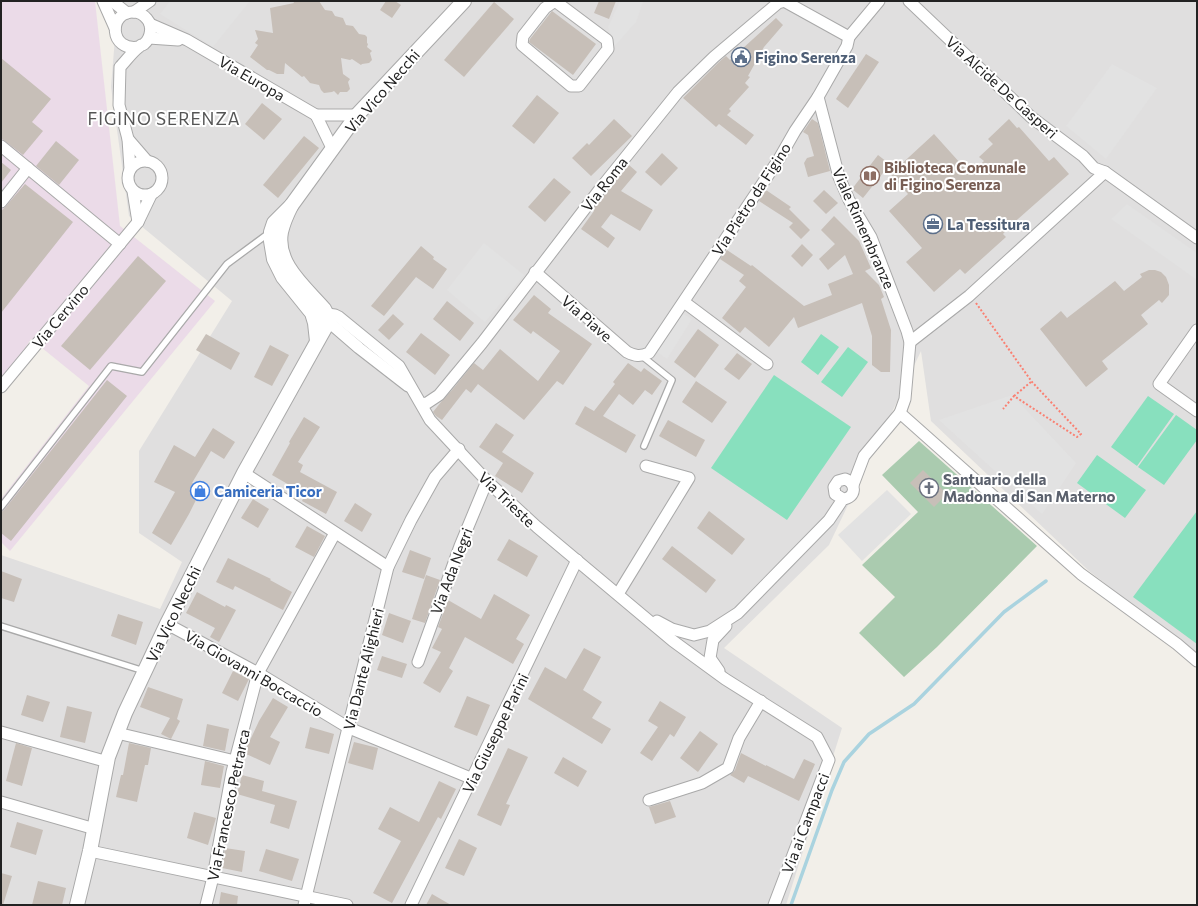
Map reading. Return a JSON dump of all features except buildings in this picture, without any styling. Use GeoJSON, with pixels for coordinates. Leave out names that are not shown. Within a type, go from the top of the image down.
{"type":"FeatureCollection","features":[{"type":"Feature","properties":{"kind":"street"},"geometry":{"type":"LineString","coordinates":[[103,1],[119,41],[125,46],[133,48],[139,47]]}},
{"type":"Feature","properties":{"kind":"street"},"geometry":{"type":"LineString","coordinates":[[112,1],[130,13],[141,14],[148,21],[151,32],[149,38],[144,44],[139,47],[120,67]]}},
{"type":"Feature","properties":{"kind":"street"},"geometry":{"type":"LineString","coordinates":[[115,28],[117,22],[122,16],[150,1]]}},
{"type":"Feature","properties":{"kind":"street"},"geometry":{"type":"LineString","coordinates":[[148,21],[156,1]]}},
{"type":"Feature","properties":{"kind":"street","name":"Via Vico Necchi"},"geometry":{"type":"LineString","coordinates":[[271,232],[274,223],[291,206],[357,115],[464,1]]}},
{"type":"Feature","properties":{"kind":"street"},"geometry":{"type":"LineString","coordinates":[[555,1],[570,6],[607,40],[608,49],[578,86],[571,86],[522,45],[523,36],[545,8],[555,1]]}},
{"type":"Feature","properties":{"kind":"street"},"geometry":{"type":"LineString","coordinates":[[785,1],[849,37]]}},
{"type":"Feature","properties":{"kind":"street","name":"Via Roma"},"geometry":{"type":"LineString","coordinates":[[417,397],[427,403],[439,395],[445,388],[482,343],[600,189],[678,92],[719,52],[778,3],[785,1]]}},
{"type":"Feature","properties":{"kind":"street","name":"Via Pietro da Figino"},"geometry":{"type":"LineString","coordinates":[[684,302],[780,159],[795,131],[818,97],[847,46],[849,37],[879,1]]}},
{"type":"Feature","properties":{"kind":"street","name":"Via Alcide De Gasperi"},"geometry":{"type":"LineString","coordinates":[[909,1],[1031,117],[1083,156],[1094,168],[1105,172],[1197,238]]}},
{"type":"Feature","properties":{"kind":"street","name":"Via Europa"},"geometry":{"type":"LineString","coordinates":[[148,21],[187,40],[316,115]]}},
{"type":"Feature","properties":{"kind":"street"},"geometry":{"type":"LineString","coordinates":[[149,38],[187,40]]}},
{"type":"Feature","properties":{"kind":"street","name":"Via Cervino"},"geometry":{"type":"LineString","coordinates":[[119,41],[119,105],[128,139],[130,169],[128,177],[129,185],[133,191],[138,222]]}},
{"type":"Feature","properties":{"kind":"street","name":"Viale Rimembranze"},"geometry":{"type":"LineString","coordinates":[[818,97],[839,177],[873,243],[910,342],[905,399],[900,413],[864,456],[849,482]]}},
{"type":"Feature","properties":{"kind":"street"},"geometry":{"type":"LineString","coordinates":[[333,150],[316,115],[357,115]]}},
{"type":"Feature","properties":{"kind":"street","name":"Via Cervino"},"geometry":{"type":"LineString","coordinates":[[1,387],[138,222],[151,195],[160,188],[163,177],[159,167],[154,163],[147,161],[128,139]]}},
{"type":"Feature","properties":{"kind":"street"},"geometry":{"type":"LineString","coordinates":[[1,146],[120,244]]}},
{"type":"Feature","properties":{"kind":"street"},"geometry":{"type":"LineString","coordinates":[[130,169],[140,161],[147,161]]}},
{"type":"Feature","properties":{"kind":"street"},"geometry":{"type":"LineString","coordinates":[[1,202],[28,168]]}},
{"type":"Feature","properties":{"kind":"street"},"geometry":{"type":"LineString","coordinates":[[910,342],[969,296],[1105,172]]}},
{"type":"Feature","properties":{"kind":"street"},"geometry":{"type":"LineString","coordinates":[[133,191],[143,196],[151,195]]}},
{"type":"Feature","properties":{"kind":"street","name":"Via Vico Necchi"},"geometry":{"type":"LineString","coordinates":[[77,905],[95,829],[108,762],[125,713],[167,624],[244,473],[317,337],[326,317],[324,309],[291,271],[283,256],[281,247],[281,233],[291,206]]}},
{"type":"Feature","properties":{"kind":"street"},"geometry":{"type":"LineString","coordinates":[[271,232],[271,249],[278,269],[312,313],[317,337]]}},
{"type":"Feature","properties":{"kind":"street","name":"Via Piave"},"geometry":{"type":"LineString","coordinates":[[535,272],[627,352],[635,356],[642,356]]}},
{"type":"Feature","properties":{"kind":"street"},"geometry":{"type":"LineString","coordinates":[[293,289],[305,296],[326,317]]}},
{"type":"Feature","properties":{"kind":"street"},"geometry":{"type":"LineString","coordinates":[[642,356],[649,353],[684,302],[767,364]]}},
{"type":"Feature","properties":{"kind":"street","name":"Via Trieste"},"geometry":{"type":"LineString","coordinates":[[326,317],[359,348],[417,397],[430,420],[459,449],[487,481],[536,527],[639,612]]}},
{"type":"Feature","properties":{"kind":"street"},"geometry":{"type":"LineString","coordinates":[[1197,330],[1159,384],[1197,411]]}},
{"type":"Feature","properties":{"kind":"street"},"geometry":{"type":"LineString","coordinates":[[900,413],[1081,574],[1177,644],[1197,661]]}},
{"type":"Feature","properties":{"kind":"street","name":"Via Dante Alighieri"},"geometry":{"type":"LineString","coordinates":[[305,900],[388,567],[411,520],[435,477],[459,449]]}},
{"type":"Feature","properties":{"kind":"street"},"geometry":{"type":"LineString","coordinates":[[618,594],[689,478],[646,466]]}},
{"type":"Feature","properties":{"kind":"street"},"geometry":{"type":"LineString","coordinates":[[244,473],[388,567]]}},
{"type":"Feature","properties":{"kind":"street","name":"Via Ada Negri"},"geometry":{"type":"LineString","coordinates":[[418,662],[460,546],[487,481]]}},
{"type":"Feature","properties":{"kind":"street"},"geometry":{"type":"LineString","coordinates":[[838,481],[849,482],[853,492],[850,496],[839,496],[834,491],[835,484],[838,481]]}},
{"type":"Feature","properties":{"kind":"street"},"geometry":{"type":"LineString","coordinates":[[725,679],[710,658],[713,640],[829,520],[839,496]]}},
{"type":"Feature","properties":{"kind":"street","name":"Via Francesco Petrarca"},"geometry":{"type":"LineString","coordinates":[[206,905],[213,877],[235,761],[258,673],[334,533]]}},
{"type":"Feature","properties":{"kind":"street","name":"Via Giuseppe Parini"},"geometry":{"type":"LineString","coordinates":[[411,905],[473,779],[577,560]]}},
{"type":"Feature","properties":{"kind":"street"},"geometry":{"type":"LineString","coordinates":[[639,612],[672,629],[694,635],[710,631],[738,613]]}},
{"type":"Feature","properties":{"kind":"street","name":"Via ai Campacci"},"geometry":{"type":"LineString","coordinates":[[639,612],[674,641],[725,679],[817,737],[828,760],[774,905]]}},
{"type":"Feature","properties":{"kind":"street","name":"Via Giovanni Boccaccio"},"geometry":{"type":"LineString","coordinates":[[167,624],[258,673],[349,728],[473,779]]}},
{"type":"Feature","properties":{"kind":"street"},"geometry":{"type":"LineString","coordinates":[[649,800],[702,783],[728,768],[739,738],[761,701]]}},
{"type":"Feature","properties":{"kind":"street"},"geometry":{"type":"LineString","coordinates":[[1,732],[108,762]]}},
{"type":"Feature","properties":{"kind":"street"},"geometry":{"type":"LineString","coordinates":[[118,733],[235,761]]}},
{"type":"Feature","properties":{"kind":"street"},"geometry":{"type":"LineString","coordinates":[[1,802],[95,829]]}},
{"type":"Feature","properties":{"kind":"street"},"geometry":{"type":"LineString","coordinates":[[90,852],[213,877],[305,900],[348,905]]}},
{"type":"Feature","properties":{"kind":"lane"},"geometry":{"type":"LineString","coordinates":[[1,507],[111,366],[142,372],[227,264],[271,232]]}},
{"type":"Feature","properties":{"kind":"lane","name":"Via Piave"},"geometry":{"type":"LineString","coordinates":[[642,356],[672,380],[644,446]]}},
{"type":"Feature","properties":{"kind":"lane"},"geometry":{"type":"LineString","coordinates":[[1,626],[145,671]]}},
{"type":"Feature","properties":{"kind":"path"},"geometry":{"type":"LineString","coordinates":[[976,303],[1032,382],[1081,434],[1077,437],[1014,396]]}},
{"type":"Feature","properties":{"kind":"path"},"geometry":{"type":"LineString","coordinates":[[1003,409],[1014,396],[1032,382]]}},
{"type":"Feature","properties":{"kind":"shaded area"},"geometry":{"type":"Polygon","coordinates":[[[1,1],[95,1],[120,226],[215,301],[10,551],[1,542],[1,499],[89,386],[31,339],[1,385],[1,1]]]}},
{"type":"Feature","properties":{"kind":"shaded area"},"geometry":{"type":"Polygon","coordinates":[[[118,1],[1197,1],[1197,655],[1089,571],[931,421],[921,351],[829,545],[724,648],[842,728],[786,905],[1,905],[1,555],[160,609],[182,562],[139,533],[139,451],[232,301],[129,216],[111,87],[118,1]]]}},
{"type":"Feature","properties":{"kind":"shaded area"},"geometry":{"type":"Polygon","coordinates":[[[170,1],[250,1],[213,47],[160,14],[170,1]]]}},
{"type":"Feature","properties":{"kind":"shaded area"},"geometry":{"type":"Polygon","coordinates":[[[620,1],[643,2],[636,22],[614,47],[608,27],[620,1]]]}},
{"type":"Feature","properties":{"kind":"shaded area"},"geometry":{"type":"Polygon","coordinates":[[[1112,64],[1157,88],[1106,159],[1066,126],[1112,64]]]}},
{"type":"Feature","properties":{"kind":"shaded area"},"geometry":{"type":"Polygon","coordinates":[[[1127,204],[1197,253],[1197,280],[1111,219],[1127,204]]]}},
{"type":"Feature","properties":{"kind":"shaded area"},"geometry":{"type":"Polygon","coordinates":[[[484,243],[524,275],[485,322],[447,290],[484,243]]]}},
{"type":"Feature","properties":{"kind":"shaded area"},"geometry":{"type":"Polygon","coordinates":[[[682,313],[692,319],[667,359],[657,352],[682,313]]]}},
{"type":"Feature","properties":{"kind":"shaded area"},"geometry":{"type":"Polygon","coordinates":[[[1012,395],[1076,463],[1042,514],[939,420],[1012,395]]]}},
{"type":"Feature","properties":{"kind":"shaded area"},"geometry":{"type":"Polygon","coordinates":[[[887,490],[911,514],[862,561],[838,535],[887,490]]]}},
{"type":"Feature","properties":{"kind":"green space"},"geometry":{"type":"Polygon","coordinates":[[[821,334],[839,347],[818,375],[801,362],[821,334]]]}},
{"type":"Feature","properties":{"kind":"green space"},"geometry":{"type":"Polygon","coordinates":[[[848,347],[868,362],[842,397],[821,382],[848,347]]]}},
{"type":"Feature","properties":{"kind":"green space"},"geometry":{"type":"Polygon","coordinates":[[[774,375],[851,427],[787,520],[711,468],[774,375]]]}},
{"type":"Feature","properties":{"kind":"green space"},"geometry":{"type":"Polygon","coordinates":[[[1148,396],[1174,414],[1137,466],[1111,447],[1148,396]]]}},
{"type":"Feature","properties":{"kind":"green space"},"geometry":{"type":"Polygon","coordinates":[[[1176,415],[1197,430],[1197,440],[1164,485],[1138,467],[1176,415]]]}},
{"type":"Feature","properties":{"kind":"green space"},"geometry":{"type":"Polygon","coordinates":[[[919,441],[1037,546],[937,647],[904,677],[859,633],[895,597],[862,565],[918,512],[882,475],[919,441]]]}},
{"type":"Feature","properties":{"kind":"green space"},"geometry":{"type":"Polygon","coordinates":[[[1097,455],[1146,490],[1125,518],[1077,483],[1097,455]]]}},
{"type":"Feature","properties":{"kind":"green space"},"geometry":{"type":"Polygon","coordinates":[[[1197,511],[1197,644],[1133,597],[1197,511]]]}},
{"type":"Feature","properties":{"kind":"waterway"},"geometry":{"type":"LineString","coordinates":[[791,905],[832,790],[844,762],[869,734],[914,704],[1004,612],[1046,581]]}},
{"type":"Feature","properties":{"kind":"place","name":"Figino Serenza"},"geometry":{"type":"Point","coordinates":[741,57]}},
{"type":"Feature","properties":{"kind":"place","name":"Biblioteca Comunale di Figino Serenza"},"geometry":{"type":"Point","coordinates":[870,176]}},
{"type":"Feature","properties":{"kind":"place","name":"La Tessitura"},"geometry":{"type":"Point","coordinates":[933,224]}},
{"type":"Feature","properties":{"kind":"place","name":"Santuario della Madonna di San Materno"},"geometry":{"type":"Point","coordinates":[929,488]}},
{"type":"Feature","properties":{"kind":"place","name":"Camiceria Ticor"},"geometry":{"type":"Point","coordinates":[200,491]}},
{"type":"Feature","properties":{"kind":"district","name":"FIGINO SERENZA"},"geometry":{"type":"Point","coordinates":[164,118]}}]}
